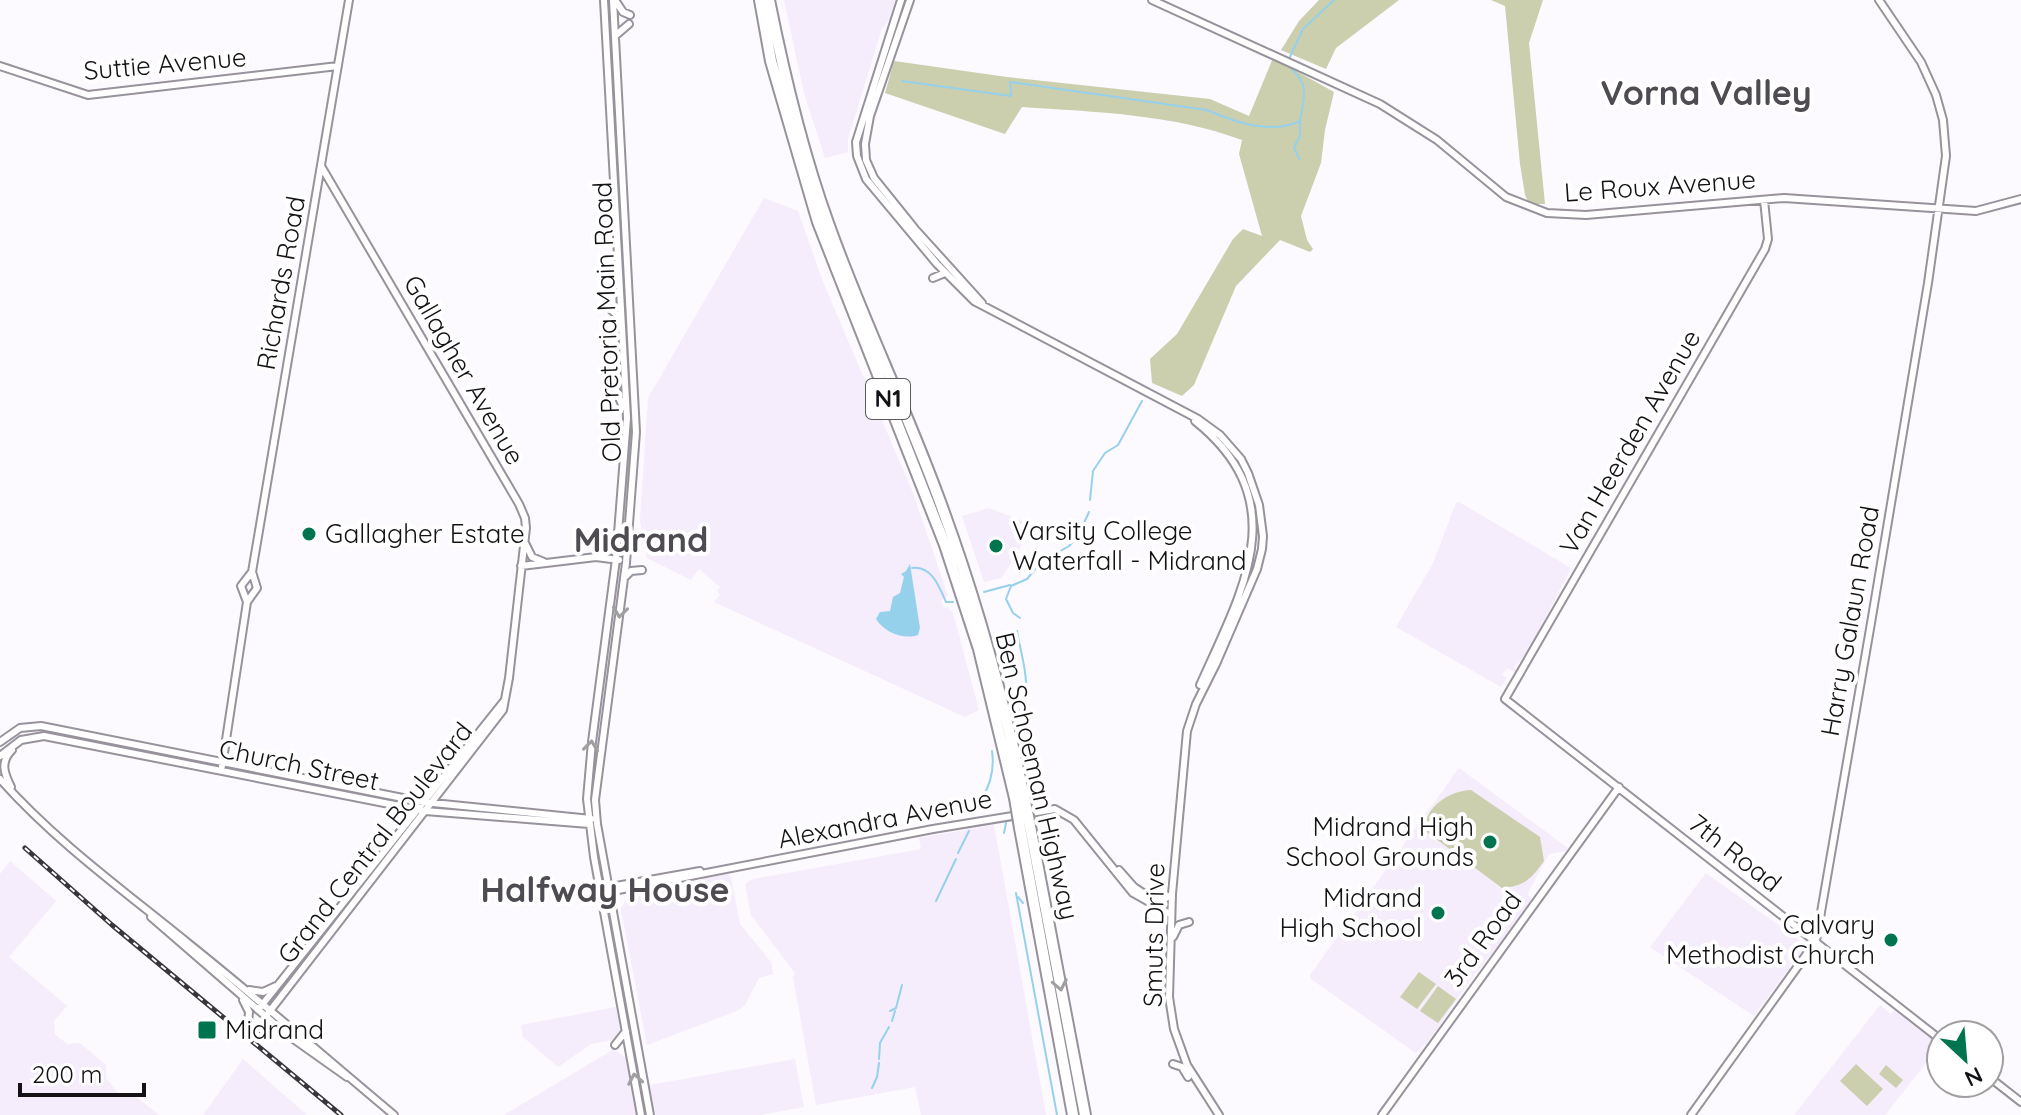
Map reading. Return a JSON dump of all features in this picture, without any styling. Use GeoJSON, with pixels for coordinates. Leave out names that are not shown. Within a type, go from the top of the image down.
{"type":"FeatureCollection","features":[{"type":"Feature","properties":{"kind":"highway","name":"Ben Schoeman Highway"},"geometry":{"type":"LineString","coordinates":[[760,0],[771,61],[818,222],[945,545],[979,649],[1019,797]]}},
{"type":"Feature","properties":{"kind":"highway","name":"Ben Schoeman Highway"},"geometry":{"type":"LineString","coordinates":[[769,0],[781,57],[826,220],[921,452],[954,542],[998,687],[1085,1115]]}},
{"type":"Feature","properties":{"kind":"highway","name":"Ben Schoeman Highway"},"geometry":{"type":"LineString","coordinates":[[1025,827],[1073,1115]]}},
{"type":"Feature","properties":{"kind":"main road","name":"Richards Road"},"geometry":{"type":"LineString","coordinates":[[251,577],[349,0]]}},
{"type":"Feature","properties":{"kind":"main road","name":"Old Pretoria Main Road"},"geometry":{"type":"LineString","coordinates":[[604,0],[627,418],[616,559],[589,768],[592,821],[650,1115]]}},
{"type":"Feature","properties":{"kind":"main road","name":"Old Pretoria Main Road"},"geometry":{"type":"LineString","coordinates":[[614,0],[636,432],[626,563],[592,821],[604,868],[605,891],[641,1115]]}},
{"type":"Feature","properties":{"kind":"main road"},"geometry":{"type":"LineString","coordinates":[[614,0],[623,12],[630,15]]}},
{"type":"Feature","properties":{"kind":"main road"},"geometry":{"type":"LineString","coordinates":[[901,0],[856,142],[857,156],[866,179],[945,273],[974,301],[1178,408]]}},
{"type":"Feature","properties":{"kind":"main road"},"geometry":{"type":"LineString","coordinates":[[910,0],[870,116],[865,144],[866,160],[874,178],[906,218],[990,311]]}},
{"type":"Feature","properties":{"kind":"main road","name":"Le Roux Avenue"},"geometry":{"type":"LineString","coordinates":[[1152,0],[1406,119],[1437,140],[1506,197],[1537,210],[1586,215],[1803,198],[1976,211],[2021,199]]}},
{"type":"Feature","properties":{"kind":"main road","name":"Harry Galaun Road"},"geometry":{"type":"LineString","coordinates":[[1691,1115],[1816,941],[1944,174],[1946,139],[1934,82],[1924,62],[1879,0]]}},
{"type":"Feature","properties":{"kind":"main road"},"geometry":{"type":"LineString","coordinates":[[615,36],[629,24]]}},
{"type":"Feature","properties":{"kind":"main road","name":"Suttie Avenue"},"geometry":{"type":"LineString","coordinates":[[0,66],[88,95],[338,66]]}},
{"type":"Feature","properties":{"kind":"main road","name":"Gallagher Avenue"},"geometry":{"type":"LineString","coordinates":[[321,166],[525,518],[504,701]]}},
{"type":"Feature","properties":{"kind":"main road","name":"Van Heerden Avenue"},"geometry":{"type":"LineString","coordinates":[[1505,699],[1765,249],[1768,236],[1764,200]]}},
{"type":"Feature","properties":{"kind":"main road"},"geometry":{"type":"LineString","coordinates":[[933,278],[945,273]]}},
{"type":"Feature","properties":{"kind":"main road"},"geometry":{"type":"LineString","coordinates":[[609,308],[619,318],[623,330]]}},
{"type":"Feature","properties":{"kind":"main road"},"geometry":{"type":"LineString","coordinates":[[608,371],[618,389],[627,418]]}},
{"type":"Feature","properties":{"kind":"main road","name":"Smuts Drive"},"geometry":{"type":"LineString","coordinates":[[1178,408],[1209,426],[1234,451],[1248,473],[1258,502],[1263,536],[1260,556],[1190,720],[1170,911],[1168,971],[1174,1029],[1201,1092],[1219,1115]]}},
{"type":"Feature","properties":{"kind":"main road","name":"Smuts Drive"},"geometry":{"type":"LineString","coordinates":[[1178,408],[1222,447],[1239,475],[1249,503],[1254,532],[1250,565],[1239,599],[1188,717],[1180,756],[1180,793]]}},
{"type":"Feature","properties":{"kind":"main road"},"geometry":{"type":"LineString","coordinates":[[596,557],[609,549],[618,538]]}},
{"type":"Feature","properties":{"kind":"main road"},"geometry":{"type":"LineString","coordinates":[[525,539],[532,557],[548,563]]}},
{"type":"Feature","properties":{"kind":"main road"},"geometry":{"type":"LineString","coordinates":[[521,566],[596,557],[626,563]]}},
{"type":"Feature","properties":{"kind":"main road"},"geometry":{"type":"LineString","coordinates":[[624,578],[631,571],[642,570]]}},
{"type":"Feature","properties":{"kind":"main road"},"geometry":{"type":"LineString","coordinates":[[222,766],[248,594],[257,586],[251,577],[241,584],[248,594]]}},
{"type":"Feature","properties":{"kind":"main road","name":"7th Road"},"geometry":{"type":"LineString","coordinates":[[1505,699],[1925,1027]]}},
{"type":"Feature","properties":{"kind":"main road","name":"Grand Central Boulevard"},"geometry":{"type":"LineString","coordinates":[[427,802],[441,789],[500,713],[504,701]]}},
{"type":"Feature","properties":{"kind":"main road","name":"Grand Central Boulevard"},"geometry":{"type":"LineString","coordinates":[[268,1013],[504,701]]}},
{"type":"Feature","properties":{"kind":"main road","name":"Church Street"},"geometry":{"type":"LineString","coordinates":[[0,735],[34,725],[48,726],[421,810],[592,821]]}},
{"type":"Feature","properties":{"kind":"main road"},"geometry":{"type":"LineString","coordinates":[[0,742],[17,730]]}},
{"type":"Feature","properties":{"kind":"main road"},"geometry":{"type":"LineString","coordinates":[[0,756],[19,741],[34,736]]}},
{"type":"Feature","properties":{"kind":"main road"},"geometry":{"type":"LineString","coordinates":[[18,800],[5,774],[4,762],[12,750],[34,736]]}},
{"type":"Feature","properties":{"kind":"main road","name":"Church Street"},"geometry":{"type":"LineString","coordinates":[[34,736],[427,802],[592,821]]}},
{"type":"Feature","properties":{"kind":"main road"},"geometry":{"type":"LineString","coordinates":[[0,779],[18,800]]}},
{"type":"Feature","properties":{"kind":"main road"},"geometry":{"type":"LineString","coordinates":[[0,786],[75,854],[237,983],[268,1013],[394,1115]]}},
{"type":"Feature","properties":{"kind":"main road","name":"3rd Road"},"geometry":{"type":"LineString","coordinates":[[1382,1115],[1619,787]]}},
{"type":"Feature","properties":{"kind":"main road"},"geometry":{"type":"LineString","coordinates":[[441,789],[445,803]]}},
{"type":"Feature","properties":{"kind":"main road"},"geometry":{"type":"LineString","coordinates":[[404,807],[409,814],[407,822]]}},
{"type":"Feature","properties":{"kind":"main road","name":"Grand Central Boulevard"},"geometry":{"type":"LineString","coordinates":[[261,1007],[407,822],[421,810]]}},
{"type":"Feature","properties":{"kind":"main road","name":"Alexandra Avenue"},"geometry":{"type":"LineString","coordinates":[[605,891],[1040,810],[1061,810],[1100,850],[1133,893],[1170,911]]}},
{"type":"Feature","properties":{"kind":"main road"},"geometry":{"type":"LineString","coordinates":[[1100,850],[1134,887],[1170,911]]}},
{"type":"Feature","properties":{"kind":"main road"},"geometry":{"type":"LineString","coordinates":[[604,868],[614,879],[625,883]]}},
{"type":"Feature","properties":{"kind":"main road","name":"Alexandra Avenue"},"geometry":{"type":"LineString","coordinates":[[605,891],[625,883],[708,871]]}},
{"type":"Feature","properties":{"kind":"main road"},"geometry":{"type":"LineString","coordinates":[[1152,900],[1166,899],[1172,894]]}},
{"type":"Feature","properties":{"kind":"main road"},"geometry":{"type":"LineString","coordinates":[[142,908],[169,935],[239,993],[261,1007]]}},
{"type":"Feature","properties":{"kind":"main road"},"geometry":{"type":"LineString","coordinates":[[1170,948],[1177,928],[1189,922]]}},
{"type":"Feature","properties":{"kind":"main road"},"geometry":{"type":"LineString","coordinates":[[237,983],[260,992],[282,982]]}},
{"type":"Feature","properties":{"kind":"main road"},"geometry":{"type":"LineString","coordinates":[[239,993],[247,1007],[248,1023]]}},
{"type":"Feature","properties":{"kind":"main road"},"geometry":{"type":"LineString","coordinates":[[268,1013],[285,1033]]}},
{"type":"Feature","properties":{"kind":"main road"},"geometry":{"type":"LineString","coordinates":[[254,1031],[268,1026],[285,1033],[353,1080]]}},
{"type":"Feature","properties":{"kind":"main road"},"geometry":{"type":"LineString","coordinates":[[626,1031],[616,1045],[631,1056]]}},
{"type":"Feature","properties":{"kind":"main road"},"geometry":{"type":"LineString","coordinates":[[1173,1064],[1182,1067],[1201,1092]]}},
{"type":"Feature","properties":{"kind":"main road"},"geometry":{"type":"LineString","coordinates":[[2005,1090],[2021,1102]]}},
{"type":"Feature","properties":{"kind":"shaded area"},"geometry":{"type":"Polygon","coordinates":[[[784,0],[895,0],[889,21],[882,28],[848,139],[848,152],[825,158],[804,93],[784,0]]]}},
{"type":"Feature","properties":{"kind":"shaded area"},"geometry":{"type":"Polygon","coordinates":[[[764,198],[798,211],[823,282],[913,493],[948,596],[941,600],[944,608],[948,607],[953,613],[979,710],[965,717],[714,602],[720,595],[717,591],[720,587],[699,569],[691,580],[647,558],[640,521],[648,398],[764,198]]]}},
{"type":"Feature","properties":{"kind":"shaded area"},"geometry":{"type":"Polygon","coordinates":[[[1459,502],[1571,568],[1528,652],[1514,667],[1520,672],[1518,674],[1507,668],[1502,675],[1507,678],[1501,687],[1396,627],[1433,563],[1459,502]]]}},
{"type":"Feature","properties":{"kind":"shaded area","name":"Varsity College Waterfall - Midrand"},"geometry":{"type":"Polygon","coordinates":[[[989,508],[1030,524],[1017,555],[1001,578],[984,582],[962,516],[989,508]]]}},
{"type":"Feature","properties":{"kind":"shaded area","name":"Midrand High School"},"geometry":{"type":"Polygon","coordinates":[[[1459,768],[1568,848],[1549,854],[1529,891],[1528,895],[1534,902],[1474,975],[1430,1039],[1416,1053],[1311,979],[1310,975],[1459,768]]]}},
{"type":"Feature","properties":{"kind":"shaded area"},"geometry":{"type":"Polygon","coordinates":[[[994,825],[1046,1115],[921,1115],[915,1087],[816,1105],[793,977],[795,973],[751,915],[745,884],[753,879],[921,849],[919,838],[994,825]]]}},
{"type":"Feature","properties":{"kind":"shaded area"},"geometry":{"type":"Polygon","coordinates":[[[10,861],[56,901],[9,957],[67,1006],[54,1021],[55,1034],[67,1044],[80,1043],[106,1065],[106,1078],[118,1093],[134,1095],[159,1115],[0,1115],[0,874],[10,861]]]}},
{"type":"Feature","properties":{"kind":"shaded area"},"geometry":{"type":"Polygon","coordinates":[[[1706,873],[1806,945],[1754,1016],[1650,947],[1706,873]]]}},
{"type":"Feature","properties":{"kind":"shaded area"},"geometry":{"type":"Polygon","coordinates":[[[727,874],[731,877],[740,924],[771,962],[773,974],[759,978],[745,1005],[739,1010],[647,1045],[621,909],[630,893],[727,874]]]}},
{"type":"Feature","properties":{"kind":"shaded area"},"geometry":{"type":"Polygon","coordinates":[[[1880,1005],[1891,1014],[1894,1010],[1925,1034],[1925,1064],[1885,1115],[1794,1115],[1880,1005]]]}},
{"type":"Feature","properties":{"kind":"shaded area"},"geometry":{"type":"Polygon","coordinates":[[[616,1007],[620,1030],[613,1040],[591,1044],[558,1067],[523,1037],[521,1025],[616,1007]]]}},
{"type":"Feature","properties":{"kind":"shaded area"},"geometry":{"type":"Polygon","coordinates":[[[614,1049],[626,1058],[637,1115],[504,1115],[614,1049]]]}},
{"type":"Feature","properties":{"kind":"shaded area"},"geometry":{"type":"Polygon","coordinates":[[[243,1059],[307,1115],[203,1115],[243,1059]]]}},
{"type":"Feature","properties":{"kind":"shaded area"},"geometry":{"type":"Polygon","coordinates":[[[795,1059],[804,1107],[761,1115],[656,1115],[650,1085],[795,1059]]]}},
{"type":"Feature","properties":{"kind":"green space"},"geometry":{"type":"Polygon","coordinates":[[[1319,0],[1399,0],[1336,48],[1326,69],[1281,50],[1299,21],[1319,0]]]}},
{"type":"Feature","properties":{"kind":"green space"},"geometry":{"type":"Polygon","coordinates":[[[1491,0],[1543,0],[1529,43],[1545,204],[1529,204],[1525,195],[1505,6],[1491,0]]]}},
{"type":"Feature","properties":{"kind":"green space"},"geometry":{"type":"Polygon","coordinates":[[[1273,58],[1334,92],[1321,163],[1301,216],[1307,240],[1313,249],[1310,252],[1280,240],[1236,286],[1194,385],[1182,396],[1152,383],[1150,359],[1177,334],[1233,239],[1243,229],[1262,236],[1239,154],[1242,140],[1161,119],[1022,107],[1005,134],[885,93],[894,61],[1210,99],[1249,116],[1273,58]]]}},
{"type":"Feature","properties":{"kind":"green space","name":"Midrand High School Grounds"},"geometry":{"type":"Polygon","coordinates":[[[1471,790],[1540,837],[1544,861],[1522,883],[1502,888],[1424,830],[1429,814],[1440,801],[1455,793],[1471,790]]]}},
{"type":"Feature","properties":{"kind":"green space"},"geometry":{"type":"Polygon","coordinates":[[[1419,972],[1436,984],[1417,1009],[1400,997],[1419,972]]]}},
{"type":"Feature","properties":{"kind":"green space"},"geometry":{"type":"Polygon","coordinates":[[[1438,986],[1456,999],[1438,1023],[1420,1011],[1438,986]]]}},
{"type":"Feature","properties":{"kind":"green space"},"geometry":{"type":"Polygon","coordinates":[[[1856,1064],[1883,1089],[1867,1106],[1840,1081],[1856,1064]]]}},
{"type":"Feature","properties":{"kind":"green space"},"geometry":{"type":"Polygon","coordinates":[[[1886,1065],[1903,1080],[1896,1088],[1879,1074],[1886,1065]]]}},
{"type":"Feature","properties":{"kind":"water"},"geometry":{"type":"Polygon","coordinates":[[[910,564],[920,628],[918,635],[900,636],[876,619],[880,612],[890,611],[893,597],[900,593],[904,577],[901,574],[910,564]]]}},
{"type":"Feature","properties":{"kind":"waterway"},"geometry":{"type":"LineString","coordinates":[[1289,59],[1303,29],[1334,0]]}},
{"type":"Feature","properties":{"kind":"waterway"},"geometry":{"type":"LineString","coordinates":[[902,81],[1011,96],[1010,82],[1207,110],[1253,125],[1277,127],[1300,121],[1303,85],[1288,65]]}},
{"type":"Feature","properties":{"kind":"waterway"},"geometry":{"type":"LineString","coordinates":[[1299,159],[1294,147],[1300,136],[1300,122]]}},
{"type":"Feature","properties":{"kind":"waterway"},"geometry":{"type":"LineString","coordinates":[[1090,500],[1093,471],[1105,453],[1118,445],[1142,401]]}},
{"type":"Feature","properties":{"kind":"waterway"},"geometry":{"type":"LineString","coordinates":[[1020,618],[1013,613],[1006,599],[1011,586],[1027,579],[1040,563],[1069,546],[1078,536],[1089,512]]}},
{"type":"Feature","properties":{"kind":"waterway"},"geometry":{"type":"LineString","coordinates":[[912,568],[930,574],[946,602],[953,602]]}},
{"type":"Feature","properties":{"kind":"waterway"},"geometry":{"type":"LineString","coordinates":[[984,592],[1010,585]]}},
{"type":"Feature","properties":{"kind":"waterway"},"geometry":{"type":"LineString","coordinates":[[1017,631],[1026,683],[1019,712]]}},
{"type":"Feature","properties":{"kind":"waterway"},"geometry":{"type":"LineString","coordinates":[[977,807],[990,780],[992,751]]}},
{"type":"Feature","properties":{"kind":"waterway"},"geometry":{"type":"LineString","coordinates":[[1004,833],[1006,823]]}},
{"type":"Feature","properties":{"kind":"waterway"},"geometry":{"type":"LineString","coordinates":[[958,853],[969,831]]}},
{"type":"Feature","properties":{"kind":"waterway"},"geometry":{"type":"LineString","coordinates":[[936,901],[956,859]]}},
{"type":"Feature","properties":{"kind":"waterway"},"geometry":{"type":"LineString","coordinates":[[1016,893],[1057,1115]]}},
{"type":"Feature","properties":{"kind":"waterway"},"geometry":{"type":"LineString","coordinates":[[1018,897],[1023,903]]}},
{"type":"Feature","properties":{"kind":"waterway"},"geometry":{"type":"LineString","coordinates":[[890,1011],[896,1008],[902,985]]}},
{"type":"Feature","properties":{"kind":"waterway"},"geometry":{"type":"LineString","coordinates":[[892,1021],[895,1011]]}},
{"type":"Feature","properties":{"kind":"waterway"},"geometry":{"type":"LineString","coordinates":[[879,1059],[880,1043],[889,1027]]}},
{"type":"Feature","properties":{"kind":"waterway"},"geometry":{"type":"LineString","coordinates":[[872,1088],[879,1063]]}},
{"type":"Feature","properties":{"kind":"railway"},"geometry":{"type":"LineString","coordinates":[[25,848],[112,925],[341,1115]]}},
{"type":"Feature","properties":{"kind":"place","name":"Gallagher Estate"},"geometry":{"type":"Point","coordinates":[309,534]}},
{"type":"Feature","properties":{"kind":"place","name":"Varsity College Waterfall - Midrand"},"geometry":{"type":"Point","coordinates":[996,546]}},
{"type":"Feature","properties":{"kind":"place","name":"Midrand High School Grounds"},"geometry":{"type":"Point","coordinates":[1490,842]}},
{"type":"Feature","properties":{"kind":"place","name":"Midrand High School"},"geometry":{"type":"Point","coordinates":[1438,913]}},
{"type":"Feature","properties":{"kind":"place","name":"Calvary Methodist Church"},"geometry":{"type":"Point","coordinates":[1891,940]}},
{"type":"Feature","properties":{"kind":"place","name":"Midrand"},"geometry":{"type":"Point","coordinates":[207,1030]}},
{"type":"Feature","properties":{"kind":"district","name":"Vorna Valley"},"geometry":{"type":"Point","coordinates":[1706,93]}},
{"type":"Feature","properties":{"kind":"district","name":"Midrand"},"geometry":{"type":"Point","coordinates":[641,540]}},
{"type":"Feature","properties":{"kind":"district","name":"Halfway House"},"geometry":{"type":"Point","coordinates":[605,890]}}]}
